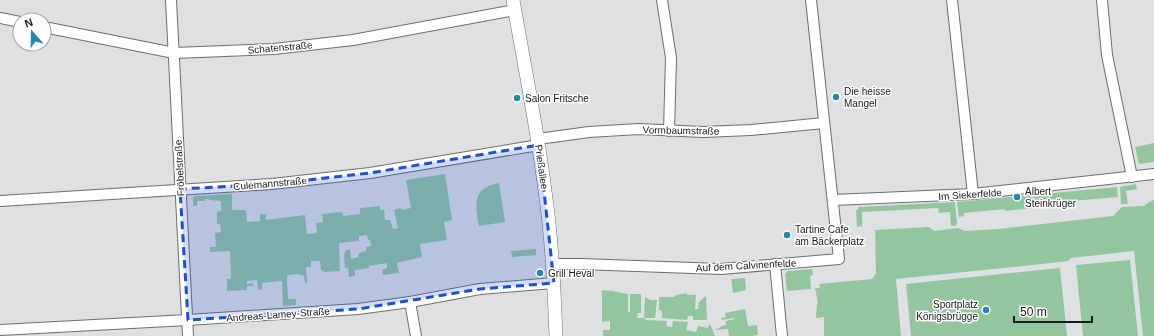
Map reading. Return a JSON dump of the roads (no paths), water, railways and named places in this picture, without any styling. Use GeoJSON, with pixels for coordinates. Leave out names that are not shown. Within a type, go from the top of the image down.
{"type":"FeatureCollection","features":[{"type":"Feature","properties":{"kind":"street","name":"Fröbelstraße"},"geometry":{"type":"LineString","coordinates":[[172,0],[188,336]]}},
{"type":"Feature","properties":{"kind":"street"},"geometry":{"type":"LineString","coordinates":[[662,0],[672,58],[669,131]]}},
{"type":"Feature","properties":{"kind":"street"},"geometry":{"type":"LineString","coordinates":[[811,0],[833,203]]}},
{"type":"Feature","properties":{"kind":"street"},"geometry":{"type":"LineString","coordinates":[[952,0],[973,194]]}},
{"type":"Feature","properties":{"kind":"street"},"geometry":{"type":"LineString","coordinates":[[1102,0],[1107,55],[1132,177]]}},
{"type":"Feature","properties":{"kind":"street","name":"Schatenstraße"},"geometry":{"type":"LineString","coordinates":[[52,29],[174,53],[274,49],[353,40],[514,5]]}},
{"type":"Feature","properties":{"kind":"street","name":"Prießallee"},"geometry":{"type":"LineString","coordinates":[[514,5],[546,192],[553,264],[556,336]]}},
{"type":"Feature","properties":{"kind":"street"},"geometry":{"type":"LineString","coordinates":[[0,18],[12,20]]}},
{"type":"Feature","properties":{"kind":"street","name":"Vormbaumstraße"},"geometry":{"type":"LineString","coordinates":[[538,142],[588,132],[639,129],[703,132],[751,130],[824,123]]}},
{"type":"Feature","properties":{"kind":"street","name":"Culemannstraße"},"geometry":{"type":"LineString","coordinates":[[0,201],[272,184],[370,173],[538,142]]}},
{"type":"Feature","properties":{"kind":"street","name":"Im Siekerfelde"},"geometry":{"type":"LineString","coordinates":[[833,203],[973,194],[1154,174]]}},
{"type":"Feature","properties":{"kind":"street","name":"Auf dem Calvinenfelde"},"geometry":{"type":"LineString","coordinates":[[553,264],[721,269],[839,259],[833,203]]}},
{"type":"Feature","properties":{"kind":"street"},"geometry":{"type":"LineString","coordinates":[[775,264],[782,336]]}},
{"type":"Feature","properties":{"kind":"street","name":"Andreas-Lamey-Straße"},"geometry":{"type":"LineString","coordinates":[[0,330],[358,310],[480,289],[554,283]]}},
{"type":"Feature","properties":{"kind":"street"},"geometry":{"type":"LineString","coordinates":[[410,302],[416,336]]}},
{"type":"Feature","properties":{"kind":"place","name":"Die heisse Mangel"},"geometry":{"type":"Point","coordinates":[836,97]}},
{"type":"Feature","properties":{"kind":"place","name":"Salon Fritsche"},"geometry":{"type":"Point","coordinates":[517,98]}},
{"type":"Feature","properties":{"kind":"place","name":"Albert Steinkrüger"},"geometry":{"type":"Point","coordinates":[1017,197]}},
{"type":"Feature","properties":{"kind":"place","name":"Tartine Cafe am Bäckerplatz"},"geometry":{"type":"Point","coordinates":[787,235]}},
{"type":"Feature","properties":{"kind":"place","name":"Grill Heval"},"geometry":{"type":"Point","coordinates":[540,273]}},
{"type":"Feature","properties":{"kind":"place","name":"Sportplatz Königsbrügge"},"geometry":{"type":"Point","coordinates":[986,310]}}]}
